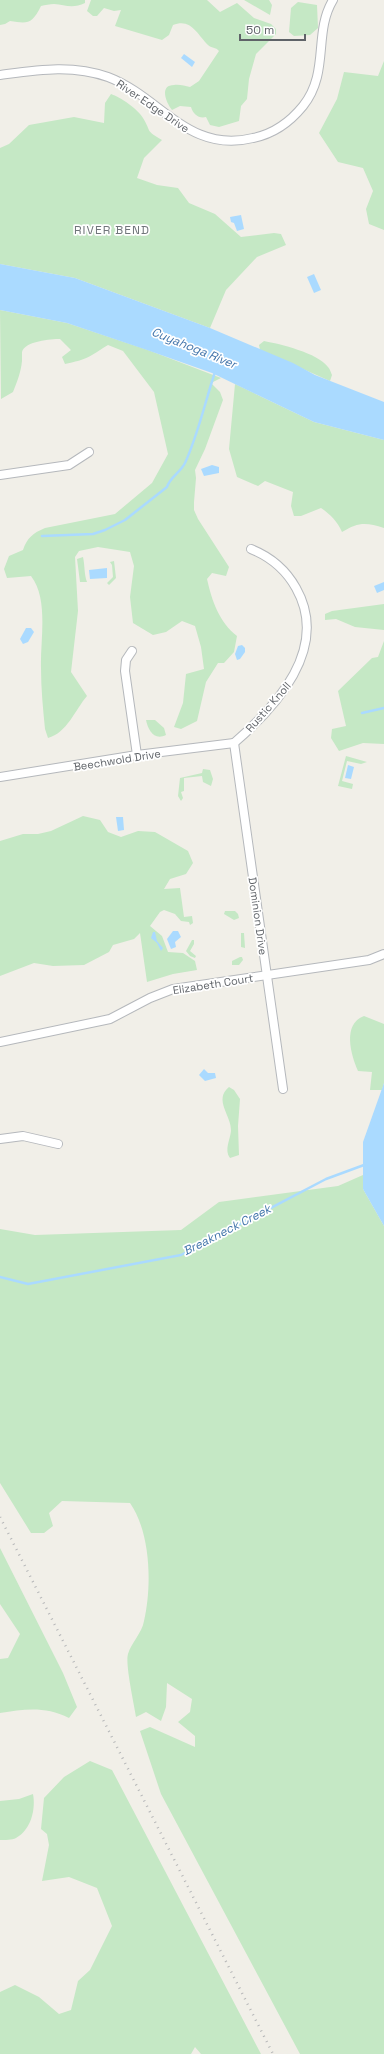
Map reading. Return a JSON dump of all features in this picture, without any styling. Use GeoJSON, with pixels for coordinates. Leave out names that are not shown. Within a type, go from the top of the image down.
{"type":"FeatureCollection","features":[{"type":"Feature","properties":{"kind":"street","name":"River Edge Drive"},"geometry":{"type":"LineString","coordinates":[[0,76],[58,68],[94,73],[128,87],[178,124],[196,134],[226,141],[246,140],[267,134],[283,125],[308,98],[319,72],[323,29],[331,1]]}},
{"type":"Feature","properties":{"kind":"street"},"geometry":{"type":"LineString","coordinates":[[0,475],[69,465],[89,452]]}},
{"type":"Feature","properties":{"kind":"street","name":"Rustic Knoll"},"geometry":{"type":"LineString","coordinates":[[234,743],[253,727],[288,686],[302,660],[307,635],[302,603],[289,577],[272,560],[251,549]]}},
{"type":"Feature","properties":{"kind":"street"},"geometry":{"type":"LineString","coordinates":[[132,651],[126,660],[125,671],[137,755]]}},
{"type":"Feature","properties":{"kind":"street","name":"Beechwold Drive"},"geometry":{"type":"LineString","coordinates":[[0,777],[137,755],[234,743]]}},
{"type":"Feature","properties":{"kind":"street","name":"Dominion Drive"},"geometry":{"type":"LineString","coordinates":[[234,743],[283,1089]]}},
{"type":"Feature","properties":{"kind":"street","name":"Elizabeth Court"},"geometry":{"type":"LineString","coordinates":[[0,1042],[110,1019],[150,998],[173,989],[369,960],[384,954]]}},
{"type":"Feature","properties":{"kind":"street"},"geometry":{"type":"LineString","coordinates":[[0,1139],[24,1136],[58,1144]]}},
{"type":"Feature","properties":{"kind":"green space"},"geometry":{"type":"Polygon","coordinates":[[[0,0],[85,0],[85,3],[73,6],[54,4],[41,6],[35,16],[29,21],[10,21],[0,25],[0,0]]]}},
{"type":"Feature","properties":{"kind":"green space"},"geometry":{"type":"Polygon","coordinates":[[[91,0],[207,0],[220,12],[237,3],[254,18],[271,24],[276,29],[276,34],[256,54],[249,79],[247,99],[241,106],[239,121],[219,127],[210,125],[206,117],[197,115],[193,112],[191,107],[180,106],[172,110],[166,99],[165,91],[169,86],[182,85],[190,87],[199,81],[219,51],[208,45],[193,28],[189,25],[179,23],[173,25],[169,35],[162,40],[115,26],[121,10],[114,11],[104,8],[97,16],[93,16],[87,11],[91,0]]]}},
{"type":"Feature","properties":{"kind":"green space"},"geometry":{"type":"Polygon","coordinates":[[[244,0],[269,0],[272,5],[270,15],[244,0]]]}},
{"type":"Feature","properties":{"kind":"green space"},"geometry":{"type":"Polygon","coordinates":[[[298,2],[317,5],[318,28],[310,35],[294,36],[289,32],[291,8],[298,2]]]}},
{"type":"Feature","properties":{"kind":"green space"},"geometry":{"type":"Polygon","coordinates":[[[384,61],[384,230],[369,224],[366,209],[373,191],[363,168],[338,162],[319,133],[337,99],[344,72],[378,76],[384,61]]]}},
{"type":"Feature","properties":{"kind":"green space"},"geometry":{"type":"Polygon","coordinates":[[[111,94],[133,107],[141,115],[151,133],[162,140],[144,158],[137,178],[157,185],[178,188],[189,203],[215,214],[241,237],[274,233],[281,234],[286,245],[257,257],[226,290],[210,328],[75,278],[0,264],[0,148],[9,144],[29,125],[74,117],[104,123],[105,103],[111,94]]]}},
{"type":"Feature","properties":{"kind":"green space"},"geometry":{"type":"Polygon","coordinates":[[[0,310],[67,323],[148,350],[221,378],[211,383],[220,392],[223,400],[205,449],[195,470],[194,510],[198,519],[229,567],[226,576],[212,573],[207,579],[211,595],[221,618],[237,636],[234,652],[224,663],[218,663],[206,682],[197,721],[181,729],[174,727],[183,703],[186,674],[204,669],[201,647],[195,626],[182,621],[166,632],[153,635],[133,623],[130,597],[134,566],[130,552],[98,547],[79,551],[75,557],[78,611],[71,672],[87,696],[66,726],[55,735],[48,738],[45,729],[41,676],[42,608],[40,596],[37,585],[31,576],[7,578],[4,569],[9,556],[23,550],[26,542],[31,536],[45,528],[115,514],[152,483],[168,454],[154,392],[123,351],[108,345],[86,358],[65,364],[62,357],[71,350],[60,339],[39,341],[28,345],[22,352],[21,369],[13,392],[1,399],[0,310]]]}},
{"type":"Feature","properties":{"kind":"green space"},"geometry":{"type":"Polygon","coordinates":[[[264,341],[279,344],[316,357],[329,369],[332,375],[330,381],[260,350],[259,345],[264,341]]]}},
{"type":"Feature","properties":{"kind":"green space"},"geometry":{"type":"Polygon","coordinates":[[[235,384],[314,422],[384,440],[384,528],[362,524],[353,526],[342,532],[333,518],[321,508],[301,516],[294,516],[291,506],[293,492],[265,481],[258,486],[237,477],[229,449],[235,384]]]}},
{"type":"Feature","properties":{"kind":"green space"},"geometry":{"type":"Polygon","coordinates":[[[83,557],[87,582],[80,582],[77,559],[83,557]]]}},
{"type":"Feature","properties":{"kind":"green space"},"geometry":{"type":"Polygon","coordinates":[[[114,561],[116,578],[109,585],[107,583],[113,577],[112,565],[110,562],[114,561]]]}},
{"type":"Feature","properties":{"kind":"green space"},"geometry":{"type":"Polygon","coordinates":[[[384,604],[384,630],[355,627],[336,619],[325,620],[325,614],[332,611],[384,604]]]}},
{"type":"Feature","properties":{"kind":"green space"},"geometry":{"type":"Polygon","coordinates":[[[384,641],[384,744],[363,743],[339,751],[331,738],[332,729],[346,726],[338,691],[372,658],[378,657],[384,641]]]}},
{"type":"Feature","properties":{"kind":"green space"},"geometry":{"type":"Polygon","coordinates":[[[146,720],[155,720],[164,728],[166,735],[158,737],[152,734],[146,720]]]}},
{"type":"Feature","properties":{"kind":"green space"},"geometry":{"type":"Polygon","coordinates":[[[346,756],[367,762],[361,764],[347,761],[342,781],[353,784],[352,789],[338,786],[346,756]]]}},
{"type":"Feature","properties":{"kind":"green space"},"geometry":{"type":"Polygon","coordinates":[[[203,769],[210,770],[213,779],[211,786],[203,782],[202,776],[184,778],[184,791],[181,792],[183,798],[181,801],[178,796],[180,778],[202,773],[203,769]]]}},
{"type":"Feature","properties":{"kind":"green space"},"geometry":{"type":"Polygon","coordinates":[[[83,816],[100,820],[108,832],[121,837],[138,831],[155,832],[188,851],[193,863],[186,874],[170,879],[164,889],[180,888],[184,917],[192,916],[193,923],[190,925],[189,922],[181,921],[175,914],[164,910],[160,912],[150,926],[162,936],[168,952],[183,953],[195,961],[197,970],[173,974],[147,982],[140,933],[134,939],[113,945],[109,952],[84,965],[53,966],[34,963],[0,976],[0,841],[23,834],[38,834],[51,831],[83,816]]]}},
{"type":"Feature","properties":{"kind":"green space"},"geometry":{"type":"Polygon","coordinates":[[[225,911],[235,911],[239,918],[234,920],[224,914],[225,911]]]}},
{"type":"Feature","properties":{"kind":"green space"},"geometry":{"type":"Polygon","coordinates":[[[241,933],[244,933],[245,948],[241,947],[241,933]]]}},
{"type":"Feature","properties":{"kind":"green space"},"geometry":{"type":"Polygon","coordinates":[[[192,940],[194,940],[194,944],[190,951],[196,956],[195,958],[190,956],[186,951],[192,940]]]}},
{"type":"Feature","properties":{"kind":"green space"},"geometry":{"type":"Polygon","coordinates":[[[242,957],[243,960],[239,965],[232,965],[232,961],[242,957]]]}},
{"type":"Feature","properties":{"kind":"green space"},"geometry":{"type":"Polygon","coordinates":[[[364,1016],[384,1024],[384,1083],[382,1090],[370,1090],[372,1072],[358,1071],[351,1049],[350,1040],[353,1026],[357,1020],[364,1016]]]}},
{"type":"Feature","properties":{"kind":"green space"},"geometry":{"type":"Polygon","coordinates":[[[229,1087],[234,1090],[240,1099],[238,1126],[239,1155],[230,1158],[227,1148],[231,1125],[223,1103],[223,1097],[229,1087]]]}},
{"type":"Feature","properties":{"kind":"green space"},"geometry":{"type":"Polygon","coordinates":[[[363,1175],[363,1189],[384,1226],[384,2054],[300,2054],[161,1794],[140,1731],[150,1727],[195,1747],[195,1736],[178,1722],[190,1712],[192,1699],[167,1683],[166,1707],[161,1721],[146,1712],[136,1717],[127,1659],[129,1650],[143,1625],[147,1607],[149,1577],[146,1545],[137,1515],[130,1503],[62,1501],[49,1513],[53,1526],[44,1533],[31,1533],[0,1483],[0,1229],[35,1235],[181,1230],[219,1202],[338,1186],[363,1175]]]}},
{"type":"Feature","properties":{"kind":"green space"},"geometry":{"type":"Polygon","coordinates":[[[0,1548],[63,1673],[77,1707],[69,1718],[43,1710],[18,1710],[0,1713],[0,1659],[8,1658],[20,1634],[0,1604],[0,1548]]]}},
{"type":"Feature","properties":{"kind":"green space"},"geometry":{"type":"Polygon","coordinates":[[[90,1761],[112,1770],[261,2054],[201,2054],[195,2047],[191,2054],[0,2054],[0,1992],[15,1985],[39,1997],[59,2014],[71,2010],[78,1981],[90,1970],[112,1926],[97,1888],[69,1877],[42,1881],[49,1845],[47,1834],[41,1829],[44,1798],[64,1777],[90,1761]]]}},
{"type":"Feature","properties":{"kind":"green space"},"geometry":{"type":"Polygon","coordinates":[[[33,1794],[34,1806],[29,1825],[16,1838],[0,1840],[0,1801],[19,1799],[33,1794]]]}},
{"type":"Feature","properties":{"kind":"water"},"geometry":{"type":"Polygon","coordinates":[[[184,54],[195,62],[192,67],[181,58],[184,54]]]}},
{"type":"Feature","properties":{"kind":"water"},"geometry":{"type":"Polygon","coordinates":[[[241,215],[244,229],[237,231],[234,223],[231,222],[230,217],[241,215]]]}},
{"type":"Feature","properties":{"kind":"water","name":"Cuyahoga River"},"geometry":{"type":"Polygon","coordinates":[[[0,264],[75,278],[210,328],[293,363],[315,375],[384,402],[384,440],[314,422],[212,373],[147,350],[67,323],[0,310],[0,264]]]}},
{"type":"Feature","properties":{"kind":"water"},"geometry":{"type":"Polygon","coordinates":[[[314,274],[321,290],[314,293],[307,277],[314,274]]]}},
{"type":"Feature","properties":{"kind":"water"},"geometry":{"type":"Polygon","coordinates":[[[212,465],[219,467],[219,473],[204,476],[201,469],[212,465]]]}},
{"type":"Feature","properties":{"kind":"water"},"geometry":{"type":"Polygon","coordinates":[[[107,568],[107,578],[90,579],[89,570],[107,568]]]}},
{"type":"Feature","properties":{"kind":"water"},"geometry":{"type":"Polygon","coordinates":[[[384,582],[384,590],[377,593],[374,586],[384,582]]]}},
{"type":"Feature","properties":{"kind":"water"},"geometry":{"type":"Polygon","coordinates":[[[26,628],[31,628],[34,632],[28,642],[23,644],[20,639],[26,628]]]}},
{"type":"Feature","properties":{"kind":"water"},"geometry":{"type":"Polygon","coordinates":[[[242,645],[245,648],[245,652],[240,659],[237,660],[235,654],[238,646],[242,645]]]}},
{"type":"Feature","properties":{"kind":"water"},"geometry":{"type":"Polygon","coordinates":[[[348,765],[354,767],[351,779],[345,778],[348,765]]]}},
{"type":"Feature","properties":{"kind":"water"},"geometry":{"type":"Polygon","coordinates":[[[116,817],[123,817],[124,830],[118,831],[116,817]]]}},
{"type":"Feature","properties":{"kind":"water"},"geometry":{"type":"Polygon","coordinates":[[[173,931],[178,931],[181,937],[175,942],[176,947],[171,949],[167,939],[173,931]]]}},
{"type":"Feature","properties":{"kind":"water"},"geometry":{"type":"Polygon","coordinates":[[[153,932],[155,932],[157,941],[163,948],[161,951],[157,943],[151,938],[153,932]]]}},
{"type":"Feature","properties":{"kind":"water"},"geometry":{"type":"Polygon","coordinates":[[[204,1069],[208,1073],[215,1073],[216,1078],[205,1081],[199,1075],[204,1069]]]}},
{"type":"Feature","properties":{"kind":"water"},"geometry":{"type":"Polygon","coordinates":[[[384,1083],[384,1226],[363,1189],[363,1142],[384,1083]]]}},
{"type":"Feature","properties":{"kind":"waterway"},"geometry":{"type":"LineString","coordinates":[[42,536],[93,534],[105,530],[125,520],[167,487],[170,480],[185,463],[190,452],[215,372]]}},
{"type":"Feature","properties":{"kind":"waterway"},"geometry":{"type":"LineString","coordinates":[[362,713],[384,708]]}},
{"type":"Feature","properties":{"kind":"waterway","name":"Breakneck Creek"},"geometry":{"type":"LineString","coordinates":[[0,1277],[28,1284],[181,1255],[326,1179],[364,1165]]}},
{"type":"Feature","properties":{"kind":"railway"},"geometry":{"type":"LineString","coordinates":[[0,1517],[273,2054]]}},
{"type":"Feature","properties":{"kind":"district","name":"RIVER BEND"},"geometry":{"type":"Point","coordinates":[112,230]}}]}
